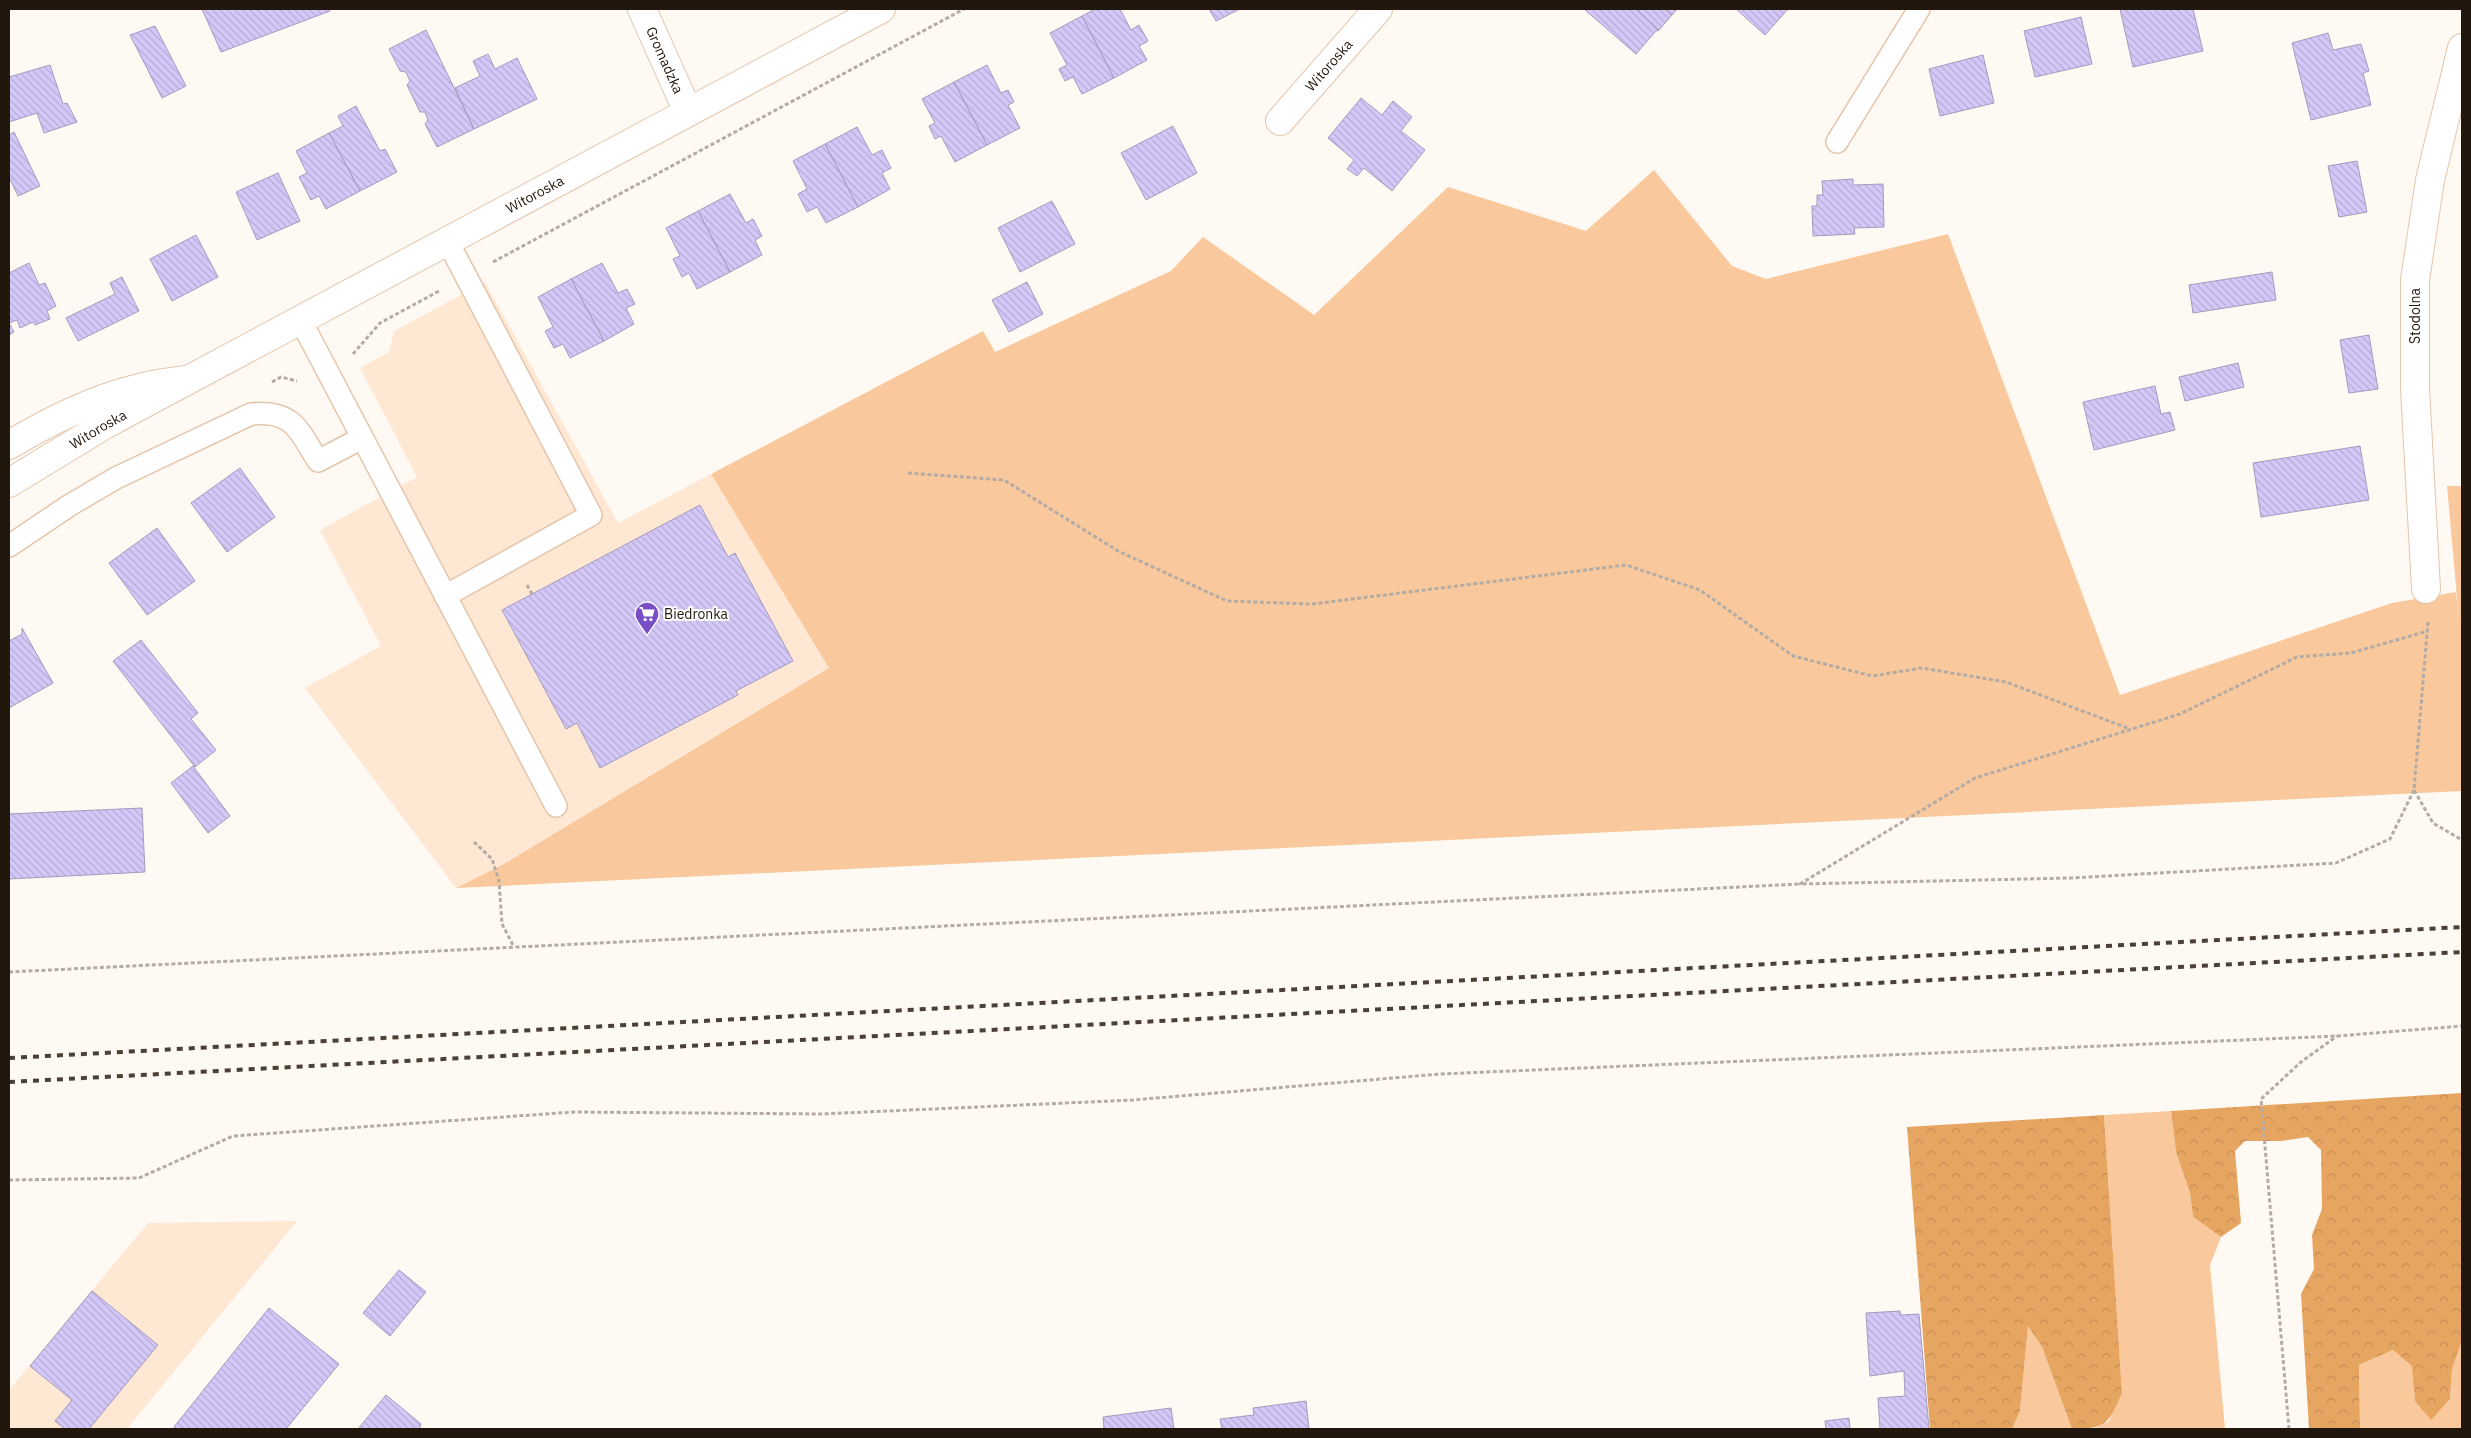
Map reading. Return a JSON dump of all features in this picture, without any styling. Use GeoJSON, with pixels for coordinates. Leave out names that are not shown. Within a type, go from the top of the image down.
{"type":"FeatureCollection","features":[{"type":"Feature","properties":{"kind":"street","name":"Gromadzka"},"geometry":{"type":"LineString","coordinates":[[642,9],[688,112]]}},
{"type":"Feature","properties":{"kind":"street","name":"Witoroska"},"geometry":{"type":"LineString","coordinates":[[9,483],[106,424],[880,9]]}},
{"type":"Feature","properties":{"kind":"street","name":"Witoroska"},"geometry":{"type":"LineString","coordinates":[[1280,121],[1378,9]]}},
{"type":"Feature","properties":{"kind":"street","name":"Stodolna"},"geometry":{"type":"LineString","coordinates":[[2426,589],[2415,388],[2415,280],[2430,180],[2462,48]]}},
{"type":"Feature","properties":{"kind":"street","name":"Witoroska"},"geometry":{"type":"LineString","coordinates":[[9,445],[59,417],[96,401],[140,387],[189,379]]}},
{"type":"Feature","properties":{"kind":"lane"},"geometry":{"type":"LineString","coordinates":[[1837,142],[1919,9]]}},
{"type":"Feature","properties":{"kind":"lane"},"geometry":{"type":"LineString","coordinates":[[445,596],[590,515],[448,242]]}},
{"type":"Feature","properties":{"kind":"lane"},"geometry":{"type":"LineString","coordinates":[[301,321],[556,806]]}},
{"type":"Feature","properties":{"kind":"lane"},"geometry":{"type":"LineString","coordinates":[[9,546],[70,505],[116,478],[251,414],[271,412],[290,420],[318,461],[362,438]]}},
{"type":"Feature","properties":{"kind":"path"},"geometry":{"type":"LineString","coordinates":[[327,370],[351,356],[380,324],[964,9]]}},
{"type":"Feature","properties":{"kind":"path"},"geometry":{"type":"LineString","coordinates":[[908,474],[1004,480],[1118,551],[1227,601],[1312,604],[1626,565],[1700,590],[1792,656],[1872,676],[1922,668],[2006,682],[2131,730]]}},
{"type":"Feature","properties":{"kind":"path"},"geometry":{"type":"LineString","coordinates":[[9,972],[1800,884],[2071,878],[2336,863],[2390,839],[2414,790],[2428,631],[2426,589]]}},
{"type":"Feature","properties":{"kind":"path"},"geometry":{"type":"LineString","coordinates":[[1800,884],[1975,778],[2180,714],[2297,657],[2351,653],[2428,631]]}},
{"type":"Feature","properties":{"kind":"path"},"geometry":{"type":"LineString","coordinates":[[2414,790],[2433,823],[2462,840]]}},
{"type":"Feature","properties":{"kind":"path"},"geometry":{"type":"LineString","coordinates":[[474,842],[492,859],[499,881],[502,924],[514,947]]}},
{"type":"Feature","properties":{"kind":"path"},"geometry":{"type":"LineString","coordinates":[[9,1180],[139,1178],[233,1136],[574,1112],[821,1114],[1084,1102],[1440,1074],[2337,1036],[2462,1026]]}},
{"type":"Feature","properties":{"kind":"path"},"geometry":{"type":"LineString","coordinates":[[2289,1429],[2261,1099],[2301,1062],[2337,1036]]}},
{"type":"Feature","properties":{"kind":"shaded area"},"geometry":{"type":"Polygon","coordinates":[[[1654,170],[1732,266],[1766,279],[1948,234],[2120,695],[2392,603],[2456,592],[2459,621],[2447,486],[2462,486],[2462,791],[456,888],[504,864],[829,668],[711,474],[983,331],[995,352],[1171,271],[1203,237],[1314,315],[1448,187],[1586,231],[1654,170]]]}},
{"type":"Feature","properties":{"kind":"shaded area"},"geometry":{"type":"Polygon","coordinates":[[[485,282],[618,523],[711,474],[830,668],[504,864],[456,888],[305,688],[381,646],[320,530],[417,477],[360,368],[389,352],[394,331],[485,282]]]}},
{"type":"Feature","properties":{"kind":"shaded area"},"geometry":{"type":"Polygon","coordinates":[[[2171,1111],[2176,1152],[2190,1193],[2193,1217],[2221,1237],[2210,1265],[2225,1429],[2094,1429],[2109,1421],[2122,1393],[2104,1115],[2171,1111]]]}},
{"type":"Feature","properties":{"kind":"shaded area"},"geometry":{"type":"Polygon","coordinates":[[[297,1221],[127,1429],[9,1429],[9,1390],[148,1223],[297,1221]]]}},
{"type":"Feature","properties":{"kind":"shaded area"},"geometry":{"type":"Polygon","coordinates":[[[2028,1326],[2042,1347],[2072,1429],[2012,1429],[2020,1411],[2028,1326]]]}},
{"type":"Feature","properties":{"kind":"shaded area"},"geometry":{"type":"Polygon","coordinates":[[[2462,1341],[2462,1429],[2360,1429],[2359,1365],[2393,1350],[2413,1366],[2415,1401],[2450,1399],[2452,1369],[2462,1341]]]}},
{"type":"Feature","properties":{"kind":"green space"},"geometry":{"type":"Polygon","coordinates":[[[2462,1093],[2462,1341],[2452,1369],[2450,1399],[2431,1420],[2415,1401],[2412,1366],[2393,1350],[2359,1365],[2360,1429],[2309,1429],[2301,1294],[2314,1269],[2312,1235],[2322,1209],[2321,1150],[2308,1137],[2281,1141],[2245,1141],[2235,1151],[2241,1223],[2221,1237],[2193,1217],[2190,1193],[2176,1152],[2171,1111],[2462,1093]]]}},
{"type":"Feature","properties":{"kind":"green space"},"geometry":{"type":"Polygon","coordinates":[[[2104,1115],[2122,1393],[2114,1411],[2110,1418],[2100,1426],[2072,1429],[2042,1347],[2028,1326],[2020,1411],[2012,1429],[1930,1429],[1907,1127],[2104,1115]]]}},
{"type":"Feature","properties":{"kind":"building"},"geometry":{"type":"Polygon","coordinates":[[[202,9],[329,9],[330,11],[221,52],[202,9]]]}},
{"type":"Feature","properties":{"kind":"building"},"geometry":{"type":"Polygon","coordinates":[[[1095,9],[1120,9],[1131,30],[1139,25],[1148,41],[1139,46],[1147,60],[1114,78],[1082,16],[1095,9]]]}},
{"type":"Feature","properties":{"kind":"building"},"geometry":{"type":"Polygon","coordinates":[[[1209,9],[1240,9],[1216,21],[1209,9]]]}},
{"type":"Feature","properties":{"kind":"building"},"geometry":{"type":"Polygon","coordinates":[[[1584,9],[1636,9],[1659,30],[1636,54],[1584,9]]]}},
{"type":"Feature","properties":{"kind":"building"},"geometry":{"type":"Polygon","coordinates":[[[1636,9],[1665,9],[1672,15],[1659,30],[1636,9]]]}},
{"type":"Feature","properties":{"kind":"building"},"geometry":{"type":"Polygon","coordinates":[[[1665,9],[1677,9],[1672,15],[1665,9]]]}},
{"type":"Feature","properties":{"kind":"building"},"geometry":{"type":"Polygon","coordinates":[[[1736,9],[1788,9],[1765,35],[1736,9]]]}},
{"type":"Feature","properties":{"kind":"building"},"geometry":{"type":"Polygon","coordinates":[[[2120,9],[2193,9],[2203,51],[2133,67],[2120,9]]]}},
{"type":"Feature","properties":{"kind":"building"},"geometry":{"type":"Polygon","coordinates":[[[1082,16],[1114,78],[1082,94],[1073,77],[1065,81],[1059,69],[1067,65],[1050,33],[1082,16]]]}},
{"type":"Feature","properties":{"kind":"building"},"geometry":{"type":"Polygon","coordinates":[[[2081,17],[2092,64],[2035,77],[2024,31],[2081,17]]]}},
{"type":"Feature","properties":{"kind":"building"},"geometry":{"type":"Polygon","coordinates":[[[155,26],[186,86],[162,98],[130,35],[155,26]]]}},
{"type":"Feature","properties":{"kind":"building"},"geometry":{"type":"Polygon","coordinates":[[[426,30],[474,129],[437,147],[425,124],[428,120],[425,112],[420,112],[407,85],[410,81],[406,72],[400,71],[389,49],[426,30]]]}},
{"type":"Feature","properties":{"kind":"building"},"geometry":{"type":"Polygon","coordinates":[[[2328,33],[2333,50],[2361,44],[2369,71],[2363,73],[2371,105],[2311,120],[2292,43],[2328,33]]]}},
{"type":"Feature","properties":{"kind":"building"},"geometry":{"type":"Polygon","coordinates":[[[488,54],[495,69],[517,58],[537,99],[474,129],[455,88],[480,76],[473,61],[488,54]]]}},
{"type":"Feature","properties":{"kind":"building"},"geometry":{"type":"Polygon","coordinates":[[[1983,55],[1994,103],[1940,116],[1929,69],[1983,55]]]}},
{"type":"Feature","properties":{"kind":"building"},"geometry":{"type":"Polygon","coordinates":[[[50,65],[63,104],[67,103],[77,122],[44,133],[37,113],[9,122],[9,77],[50,65]]]}},
{"type":"Feature","properties":{"kind":"building"},"geometry":{"type":"Polygon","coordinates":[[[987,65],[1001,93],[1008,90],[1014,102],[1008,105],[1020,128],[987,145],[954,82],[987,65]]]}},
{"type":"Feature","properties":{"kind":"building"},"geometry":{"type":"Polygon","coordinates":[[[954,82],[987,145],[955,162],[941,136],[935,139],[929,126],[935,123],[922,99],[954,82]]]}},
{"type":"Feature","properties":{"kind":"building"},"geometry":{"type":"Polygon","coordinates":[[[1361,98],[1382,115],[1393,101],[1412,117],[1401,131],[1425,150],[1392,191],[1364,168],[1357,176],[1347,169],[1354,160],[1328,138],[1361,98]]]}},
{"type":"Feature","properties":{"kind":"building"},"geometry":{"type":"Polygon","coordinates":[[[356,106],[380,151],[385,149],[397,172],[360,191],[329,133],[343,126],[338,116],[356,106]]]}},
{"type":"Feature","properties":{"kind":"building"},"geometry":{"type":"Polygon","coordinates":[[[1173,126],[1197,173],[1146,200],[1121,153],[1173,126]]]}},
{"type":"Feature","properties":{"kind":"building"},"geometry":{"type":"Polygon","coordinates":[[[857,127],[872,155],[882,150],[891,168],[882,173],[890,189],[858,207],[825,144],[857,127]]]}},
{"type":"Feature","properties":{"kind":"building"},"geometry":{"type":"Polygon","coordinates":[[[14,132],[40,186],[18,196],[9,177],[9,135],[14,132]]]}},
{"type":"Feature","properties":{"kind":"building"},"geometry":{"type":"Polygon","coordinates":[[[329,133],[360,191],[326,209],[319,196],[311,200],[299,177],[307,173],[296,151],[329,133]]]}},
{"type":"Feature","properties":{"kind":"building"},"geometry":{"type":"Polygon","coordinates":[[[825,144],[858,207],[826,223],[817,207],[807,212],[798,194],[807,189],[793,161],[825,144]]]}},
{"type":"Feature","properties":{"kind":"building"},"geometry":{"type":"Polygon","coordinates":[[[2357,161],[2367,212],[2339,217],[2328,166],[2357,161]]]}},
{"type":"Feature","properties":{"kind":"building"},"geometry":{"type":"Polygon","coordinates":[[[278,173],[300,221],[257,240],[236,192],[278,173]]]}},
{"type":"Feature","properties":{"kind":"building"},"geometry":{"type":"Polygon","coordinates":[[[1853,179],[1853,185],[1883,184],[1884,227],[1854,228],[1855,234],[1813,236],[1812,206],[1817,206],[1817,195],[1823,195],[1822,181],[1853,179]]]}},
{"type":"Feature","properties":{"kind":"building"},"geometry":{"type":"Polygon","coordinates":[[[730,194],[746,223],[753,219],[762,236],[755,240],[762,255],[730,272],[698,211],[730,194]]]}},
{"type":"Feature","properties":{"kind":"building"},"geometry":{"type":"Polygon","coordinates":[[[1052,201],[1075,244],[1020,272],[998,228],[1052,201]]]}},
{"type":"Feature","properties":{"kind":"building"},"geometry":{"type":"Polygon","coordinates":[[[698,211],[730,272],[697,289],[689,273],[682,277],[673,259],[680,256],[666,228],[698,211]]]}},
{"type":"Feature","properties":{"kind":"building"},"geometry":{"type":"Polygon","coordinates":[[[196,235],[218,277],[172,301],[150,259],[196,235]]]}},
{"type":"Feature","properties":{"kind":"building"},"geometry":{"type":"Polygon","coordinates":[[[29,263],[39,285],[45,283],[56,306],[47,311],[50,319],[35,325],[33,322],[20,328],[17,320],[9,323],[9,273],[29,263]]]}},
{"type":"Feature","properties":{"kind":"building"},"geometry":{"type":"Polygon","coordinates":[[[602,263],[618,293],[627,289],[635,304],[626,308],[634,324],[604,341],[571,279],[602,263]]]}},
{"type":"Feature","properties":{"kind":"building"},"geometry":{"type":"Polygon","coordinates":[[[2272,272],[2276,300],[2193,313],[2189,285],[2272,272]]]}},
{"type":"Feature","properties":{"kind":"building"},"geometry":{"type":"Polygon","coordinates":[[[122,277],[139,311],[78,341],[66,318],[115,294],[110,283],[122,277]]]}},
{"type":"Feature","properties":{"kind":"building"},"geometry":{"type":"Polygon","coordinates":[[[571,279],[604,341],[570,358],[563,344],[554,348],[545,331],[553,327],[538,297],[571,279]]]}},
{"type":"Feature","properties":{"kind":"building"},"geometry":{"type":"Polygon","coordinates":[[[1027,282],[1043,314],[1009,332],[992,300],[1027,282]]]}},
{"type":"Feature","properties":{"kind":"building"},"geometry":{"type":"Polygon","coordinates":[[[9,323],[14,332],[9,335],[9,323]]]}},
{"type":"Feature","properties":{"kind":"building"},"geometry":{"type":"Polygon","coordinates":[[[2369,335],[2378,389],[2349,393],[2340,340],[2369,335]]]}},
{"type":"Feature","properties":{"kind":"building"},"geometry":{"type":"Polygon","coordinates":[[[2238,363],[2244,387],[2185,401],[2179,377],[2238,363]]]}},
{"type":"Feature","properties":{"kind":"building"},"geometry":{"type":"Polygon","coordinates":[[[2155,386],[2161,414],[2170,412],[2175,430],[2094,450],[2083,402],[2155,386]]]}},
{"type":"Feature","properties":{"kind":"building"},"geometry":{"type":"Polygon","coordinates":[[[2360,446],[2369,500],[2261,517],[2253,463],[2360,446]]]}},
{"type":"Feature","properties":{"kind":"building"},"geometry":{"type":"Polygon","coordinates":[[[240,468],[275,517],[227,552],[191,503],[240,468]]]}},
{"type":"Feature","properties":{"kind":"building","name":"Biedronka"},"geometry":{"type":"Polygon","coordinates":[[[700,505],[728,557],[735,553],[793,661],[736,691],[738,695],[600,768],[577,723],[566,729],[502,610],[700,505]]]}},
{"type":"Feature","properties":{"kind":"building"},"geometry":{"type":"Polygon","coordinates":[[[157,528],[195,581],[147,615],[109,563],[157,528]]]}},
{"type":"Feature","properties":{"kind":"building"},"geometry":{"type":"Polygon","coordinates":[[[22,628],[53,683],[9,708],[9,641],[22,634],[22,628]]]}},
{"type":"Feature","properties":{"kind":"building"},"geometry":{"type":"Polygon","coordinates":[[[141,640],[198,713],[191,719],[216,750],[195,767],[113,661],[141,640]]]}},
{"type":"Feature","properties":{"kind":"building"},"geometry":{"type":"Polygon","coordinates":[[[193,766],[230,816],[208,833],[171,783],[193,766]]]}},
{"type":"Feature","properties":{"kind":"building"},"geometry":{"type":"Polygon","coordinates":[[[142,808],[145,872],[9,879],[9,814],[142,808]]]}},
{"type":"Feature","properties":{"kind":"building"},"geometry":{"type":"Polygon","coordinates":[[[399,1270],[426,1292],[390,1336],[363,1313],[399,1270]]]}},
{"type":"Feature","properties":{"kind":"building"},"geometry":{"type":"Polygon","coordinates":[[[92,1291],[158,1345],[89,1429],[65,1429],[55,1421],[72,1400],[30,1366],[92,1291]]]}},
{"type":"Feature","properties":{"kind":"building"},"geometry":{"type":"Polygon","coordinates":[[[269,1308],[339,1364],[286,1429],[176,1429],[174,1427],[269,1308]]]}},
{"type":"Feature","properties":{"kind":"building"},"geometry":{"type":"Polygon","coordinates":[[[1900,1311],[1901,1315],[1919,1314],[1929,1429],[1880,1429],[1878,1398],[1905,1396],[1904,1371],[1870,1376],[1866,1313],[1900,1311]]]}},
{"type":"Feature","properties":{"kind":"building"},"geometry":{"type":"Polygon","coordinates":[[[386,1395],[421,1424],[419,1429],[358,1429],[386,1395]]]}},
{"type":"Feature","properties":{"kind":"building"},"geometry":{"type":"Polygon","coordinates":[[[1306,1401],[1309,1429],[1222,1429],[1220,1419],[1254,1415],[1253,1408],[1306,1401]]]}},
{"type":"Feature","properties":{"kind":"building"},"geometry":{"type":"Polygon","coordinates":[[[1171,1408],[1174,1429],[1104,1429],[1103,1417],[1171,1408]]]}},
{"type":"Feature","properties":{"kind":"building"},"geometry":{"type":"Polygon","coordinates":[[[1849,1418],[1850,1429],[1826,1429],[1825,1421],[1849,1418]]]}},
{"type":"Feature","properties":{"kind":"railway"},"geometry":{"type":"LineString","coordinates":[[9,1058],[2462,927]]}},
{"type":"Feature","properties":{"kind":"railway"},"geometry":{"type":"LineString","coordinates":[[9,1082],[2462,952]]}},
{"type":"Feature","properties":{"kind":"place","name":"Biedronka"},"geometry":{"type":"Point","coordinates":[647,635]}}]}
